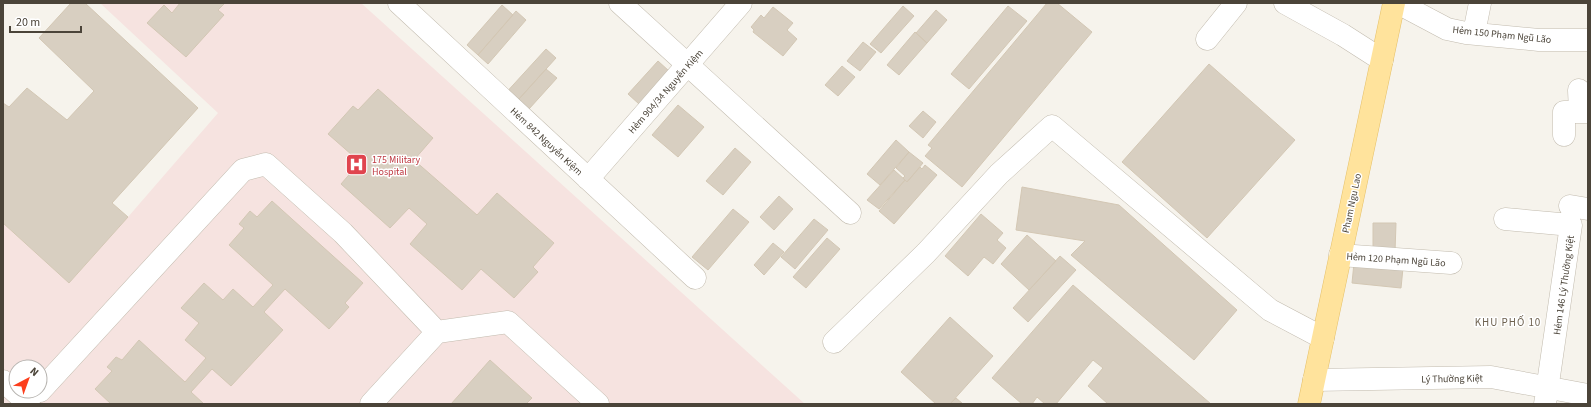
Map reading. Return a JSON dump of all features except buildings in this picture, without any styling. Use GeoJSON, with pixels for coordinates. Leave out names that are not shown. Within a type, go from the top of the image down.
{"type":"FeatureCollection","features":[{"type":"Feature","properties":{"kind":"main road","name":"Pham Ngu Lao"},"geometry":{"type":"LineString","coordinates":[[1309,404],[1394,3]]}},
{"type":"Feature","properties":{"kind":"street","name":"Hẻm 842 Nguyễn Kiệm"},"geometry":{"type":"LineString","coordinates":[[399,3],[695,278]]}},
{"type":"Feature","properties":{"kind":"street"},"geometry":{"type":"LineString","coordinates":[[620,3],[850,214]]}},
{"type":"Feature","properties":{"kind":"street","name":"Hẻm 904/34 Nguyễn Kiệm"},"geometry":{"type":"LineString","coordinates":[[588,179],[741,3]]}},
{"type":"Feature","properties":{"kind":"street"},"geometry":{"type":"LineString","coordinates":[[1285,3],[1343,35],[1382,60]]}},
{"type":"Feature","properties":{"kind":"street","name":"Hẻm 150 Phạm Ngũ Lão"},"geometry":{"type":"LineString","coordinates":[[1398,3],[1447,29],[1474,34],[1540,40],[1588,40]]}},
{"type":"Feature","properties":{"kind":"street"},"geometry":{"type":"LineString","coordinates":[[1474,34],[1480,3]]}},
{"type":"Feature","properties":{"kind":"street"},"geometry":{"type":"LineString","coordinates":[[1207,39],[1226,6]]}},
{"type":"Feature","properties":{"kind":"street"},"geometry":{"type":"LineString","coordinates":[[1564,135],[1564,112],[1584,112],[1579,90]]}},
{"type":"Feature","properties":{"kind":"street"},"geometry":{"type":"LineString","coordinates":[[834,342],[926,253],[999,174],[1052,126],[1270,310],[1323,338]]}},
{"type":"Feature","properties":{"kind":"street"},"geometry":{"type":"LineString","coordinates":[[48,382],[243,170],[266,164],[343,233],[437,332]]}},
{"type":"Feature","properties":{"kind":"street","name":"Hẻm 146 Lý Thường Kiệt"},"geometry":{"type":"LineString","coordinates":[[1505,219],[1571,225],[1546,396]]}},
{"type":"Feature","properties":{"kind":"street","name":"Hẻm 120 Phạm Ngũ Lão"},"geometry":{"type":"LineString","coordinates":[[1340,255],[1451,263]]}},
{"type":"Feature","properties":{"kind":"street"},"geometry":{"type":"LineString","coordinates":[[371,404],[437,332],[508,322],[598,404]]}},
{"type":"Feature","properties":{"kind":"street","name":"Lý Thường Kiệt"},"geometry":{"type":"LineString","coordinates":[[1314,380],[1491,377],[1546,396],[1588,395]]}},
{"type":"Feature","properties":{"kind":"shaded area","name":"175 Military Hospital"},"geometry":{"type":"Polygon","coordinates":[[[100,3],[361,3],[805,404],[3,404],[3,223],[69,283],[218,113],[100,3]]]}},
{"type":"Feature","properties":{"kind":"place","name":"175 Military Hospital"},"geometry":{"type":"Point","coordinates":[357,165]}},
{"type":"Feature","properties":{"kind":"district","name":"KHU PHỐ 10"},"geometry":{"type":"Point","coordinates":[1508,322]}}]}
